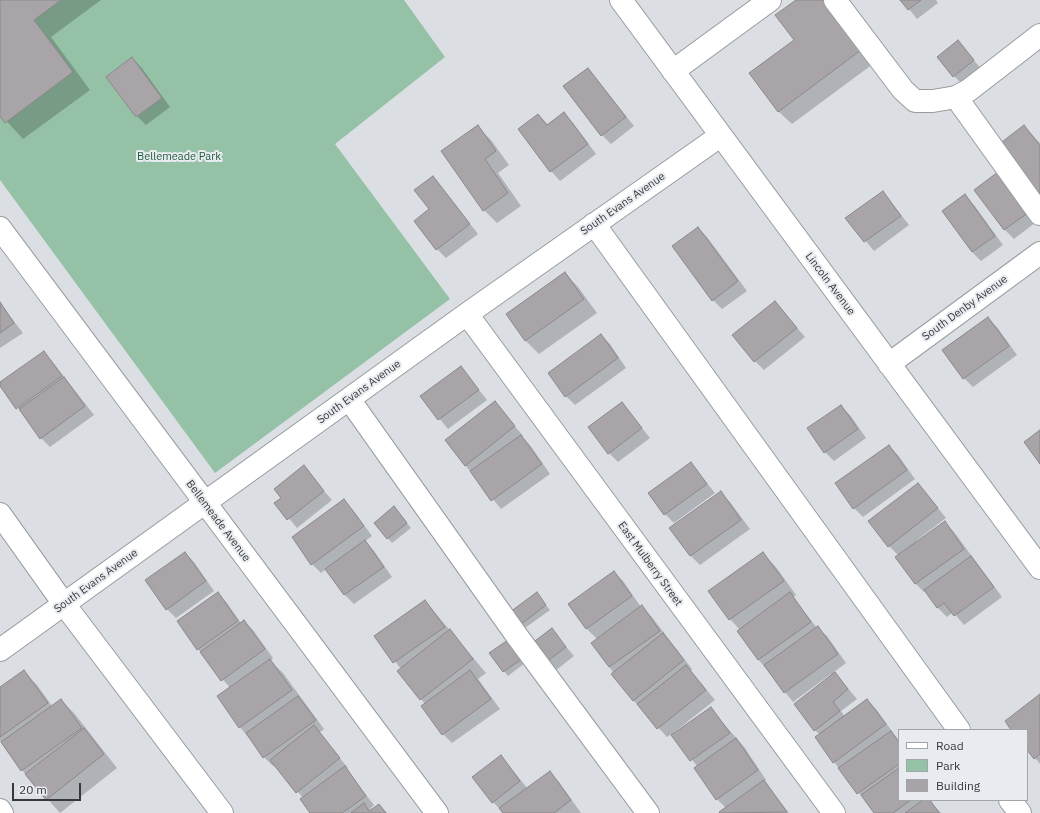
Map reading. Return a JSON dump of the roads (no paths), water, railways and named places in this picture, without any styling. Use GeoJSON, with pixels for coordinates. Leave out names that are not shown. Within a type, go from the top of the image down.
{"type":"FeatureCollection","features":[{"type":"Feature","properties":{"kind":"street","name":"Lincoln Avenue"},"geometry":{"type":"LineString","coordinates":[[621,0],[1040,568]]}},
{"type":"Feature","properties":{"kind":"street"},"geometry":{"type":"LineString","coordinates":[[673,70],[770,0]]}},
{"type":"Feature","properties":{"kind":"street"},"geometry":{"type":"LineString","coordinates":[[835,0],[903,90],[915,101],[933,101],[956,97],[969,90],[1040,35]]}},
{"type":"Feature","properties":{"kind":"street"},"geometry":{"type":"LineString","coordinates":[[956,97],[1040,214]]}},
{"type":"Feature","properties":{"kind":"street","name":"South Evans Avenue"},"geometry":{"type":"LineString","coordinates":[[0,650],[467,314],[720,136]]}},
{"type":"Feature","properties":{"kind":"street"},"geometry":{"type":"LineString","coordinates":[[594,224],[958,729]]}},
{"type":"Feature","properties":{"kind":"street","name":"Bellemeade Avenue"},"geometry":{"type":"LineString","coordinates":[[0,228],[437,813]]}},
{"type":"Feature","properties":{"kind":"street","name":"South Denby Avenue"},"geometry":{"type":"LineString","coordinates":[[889,364],[1040,253]]}},
{"type":"Feature","properties":{"kind":"street","name":"East Mulberry Street"},"geometry":{"type":"LineString","coordinates":[[467,314],[834,813]]}},
{"type":"Feature","properties":{"kind":"street"},"geometry":{"type":"LineString","coordinates":[[349,399],[517,636],[648,813]]}},
{"type":"Feature","properties":{"kind":"street"},"geometry":{"type":"LineString","coordinates":[[0,514],[64,604],[222,813]]}},
{"type":"Feature","properties":{"kind":"street"},"geometry":{"type":"LineString","coordinates":[[1011,801],[1020,813]]}},
{"type":"Feature","properties":{"kind":"park label","name":"Bellemeade Park"},"geometry":{"type":"Point","coordinates":[179,157]}}]}
